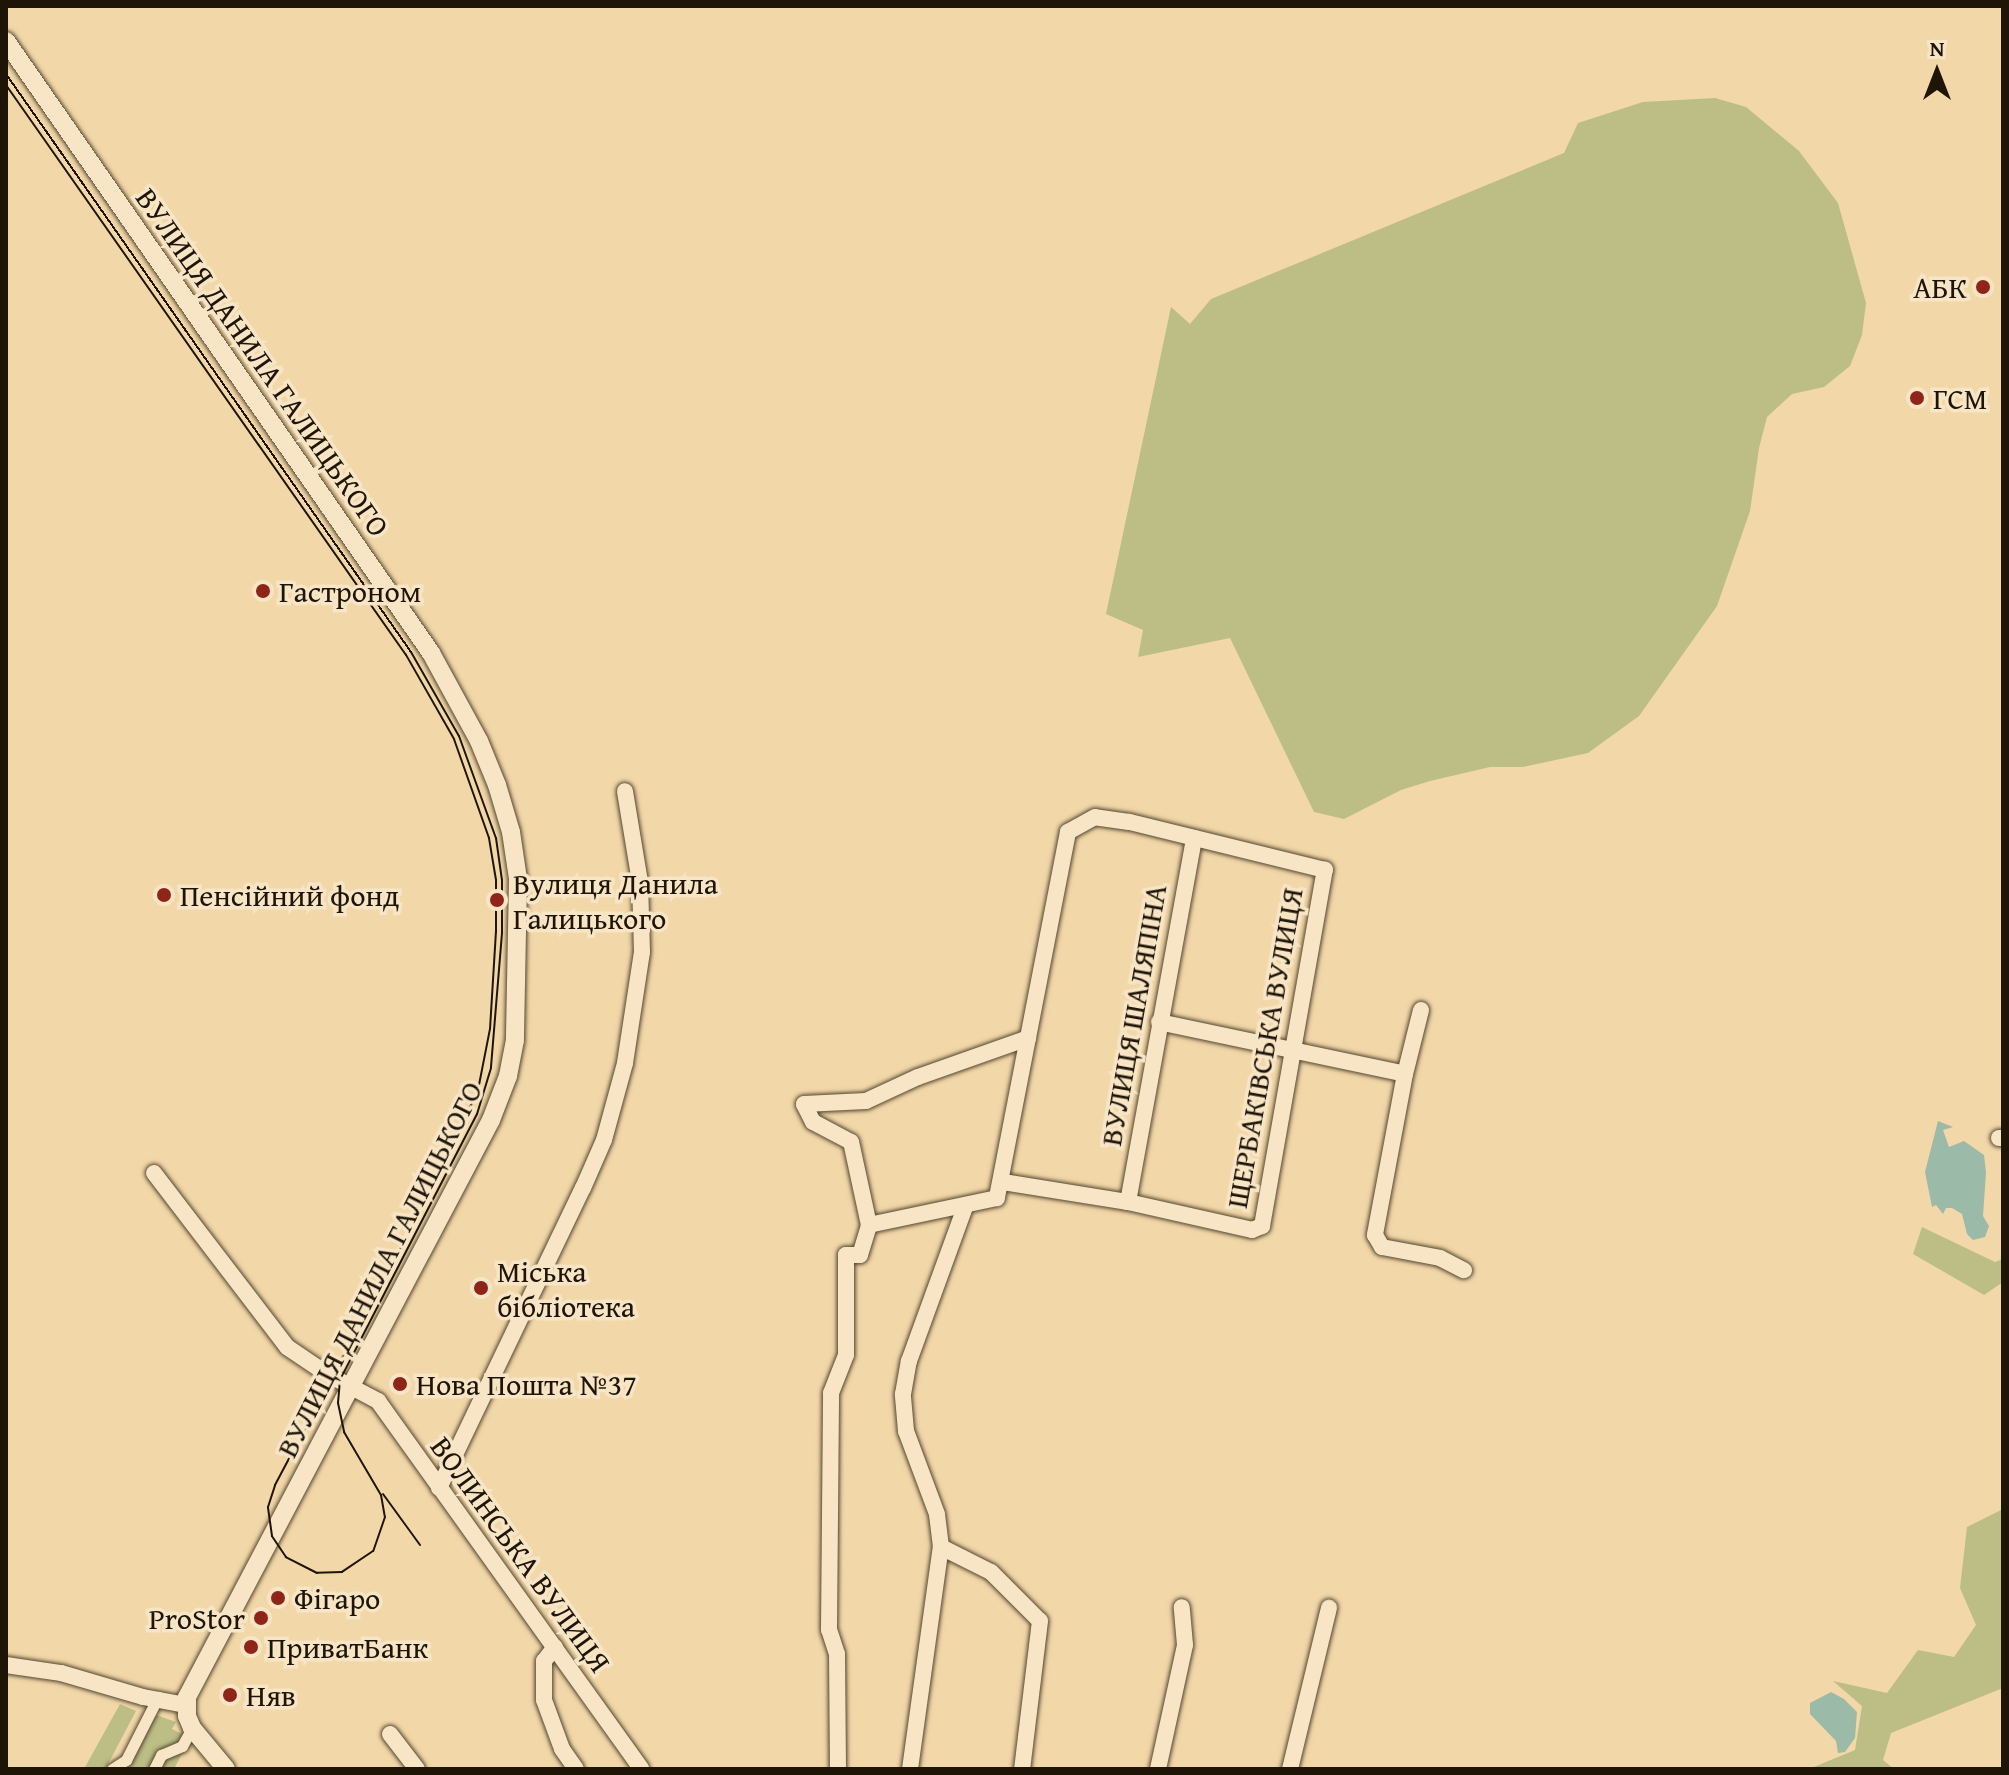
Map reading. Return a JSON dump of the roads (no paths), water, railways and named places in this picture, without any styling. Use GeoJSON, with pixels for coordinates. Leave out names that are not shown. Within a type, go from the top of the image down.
{"type":"FeatureCollection","features":[{"type":"Feature","properties":{"kind":"street","name":"ВУЛИЦЯ ДАНИЛА ГАЛИЦЬКОГО"},"geometry":{"type":"LineString","coordinates":[[6,41],[431,653],[479,741],[511,832],[518,879],[515,1040],[508,1076],[475,1154],[194,1684],[186,1705]]}},
{"type":"Feature","properties":{"kind":"street"},"geometry":{"type":"LineString","coordinates":[[439,1488],[583,1188],[604,1140],[625,1063],[642,952],[640,882],[625,791]]}},
{"type":"Feature","properties":{"kind":"street"},"geometry":{"type":"LineString","coordinates":[[869,1225],[997,1198],[1003,1182],[1068,832],[1095,817],[1194,838]]}},
{"type":"Feature","properties":{"kind":"street","name":"ЩЕРБАКІВСЬКА ВУЛИЦЯ"},"geometry":{"type":"LineString","coordinates":[[1128,1202],[1252,1230],[1262,1226],[1325,870],[1194,838]]}},
{"type":"Feature","properties":{"kind":"street","name":"ВУЛИЦЯ ШАЛЯПІНА"},"geometry":{"type":"LineString","coordinates":[[1128,1202],[1194,838]]}},
{"type":"Feature","properties":{"kind":"street"},"geometry":{"type":"LineString","coordinates":[[1421,1010],[1405,1074],[1375,1235],[1382,1247],[1440,1258],[1464,1270]]}},
{"type":"Feature","properties":{"kind":"street"},"geometry":{"type":"LineString","coordinates":[[1159,1022],[1405,1074]]}},
{"type":"Feature","properties":{"kind":"street"},"geometry":{"type":"LineString","coordinates":[[838,1769],[837,1654],[829,1630],[831,1393],[846,1355],[846,1255],[860,1255],[869,1225],[851,1142],[813,1122],[804,1104],[866,1101],[918,1077],[1028,1038]]}},
{"type":"Feature","properties":{"kind":"street","name":"ВОЛИНСЬКА ВУЛИЦЯ"},"geometry":{"type":"LineString","coordinates":[[154,1173],[287,1347],[378,1401],[641,1769]]}},
{"type":"Feature","properties":{"kind":"street"},"geometry":{"type":"LineString","coordinates":[[1003,1182],[1128,1202]]}},
{"type":"Feature","properties":{"kind":"street"},"geometry":{"type":"LineString","coordinates":[[910,1769],[941,1547],[937,1514],[906,1431],[903,1394],[909,1361],[965,1207]]}},
{"type":"Feature","properties":{"kind":"street"},"geometry":{"type":"LineString","coordinates":[[941,1547],[991,1572],[1040,1621],[1022,1769]]}},
{"type":"Feature","properties":{"kind":"street"},"geometry":{"type":"LineString","coordinates":[[1158,1769],[1185,1645],[1182,1607]]}},
{"type":"Feature","properties":{"kind":"street"},"geometry":{"type":"LineString","coordinates":[[1290,1769],[1329,1608]]}},
{"type":"Feature","properties":{"kind":"street"},"geometry":{"type":"LineString","coordinates":[[555,1647],[544,1661],[544,1700],[562,1749],[576,1769]]}},
{"type":"Feature","properties":{"kind":"street"},"geometry":{"type":"LineString","coordinates":[[6,1665],[61,1673],[143,1697],[158,1697],[186,1705],[192,1728],[226,1769]]}},
{"type":"Feature","properties":{"kind":"street"},"geometry":{"type":"LineString","coordinates":[[112,1769],[126,1760],[158,1697]]}},
{"type":"Feature","properties":{"kind":"street"},"geometry":{"type":"LineString","coordinates":[[154,1769],[161,1755],[182,1746],[192,1728]]}},
{"type":"Feature","properties":{"kind":"street"},"geometry":{"type":"LineString","coordinates":[[390,1734],[417,1769]]}},
{"type":"Feature","properties":{"kind":"tram line"},"geometry":{"type":"LineString","coordinates":[[6,74],[411,652],[459,736],[496,838],[502,880],[502,933],[491,1068],[477,1114],[340,1380],[338,1403],[344,1432],[381,1495],[385,1517],[373,1551],[342,1572],[317,1573],[286,1557],[272,1536],[268,1507],[275,1485],[439,1175],[478,1090],[490,1029],[496,932],[496,880],[489,838],[454,739],[406,655],[6,85]]}},
{"type":"Feature","properties":{"kind":"tram line"},"geometry":{"type":"LineString","coordinates":[[383,1494],[420,1545]]}},
{"type":"Feature","properties":{"kind":"place","name":"АБК"},"geometry":{"type":"Point","coordinates":[1983,287]}},
{"type":"Feature","properties":{"kind":"place","name":"ГСМ"},"geometry":{"type":"Point","coordinates":[1917,398]}},
{"type":"Feature","properties":{"kind":"place","name":"Гастроном"},"geometry":{"type":"Point","coordinates":[263,591]}},
{"type":"Feature","properties":{"kind":"place","name":"Пенсійний фонд"},"geometry":{"type":"Point","coordinates":[164,895]}},
{"type":"Feature","properties":{"kind":"place","name":"Вулиця Данила Галицького"},"geometry":{"type":"Point","coordinates":[497,900]}},
{"type":"Feature","properties":{"kind":"place","name":"Міська бібліотека"},"geometry":{"type":"Point","coordinates":[481,1288]}},
{"type":"Feature","properties":{"kind":"place","name":"Нова Пошта №37"},"geometry":{"type":"Point","coordinates":[400,1384]}},
{"type":"Feature","properties":{"kind":"place","name":"Фігаро"},"geometry":{"type":"Point","coordinates":[278,1598]}},
{"type":"Feature","properties":{"kind":"place","name":"ProStor"},"geometry":{"type":"Point","coordinates":[261,1618]}},
{"type":"Feature","properties":{"kind":"place","name":"ПриватБанк"},"geometry":{"type":"Point","coordinates":[251,1647]}},
{"type":"Feature","properties":{"kind":"place","name":"Няв"},"geometry":{"type":"Point","coordinates":[230,1695]}}]}
